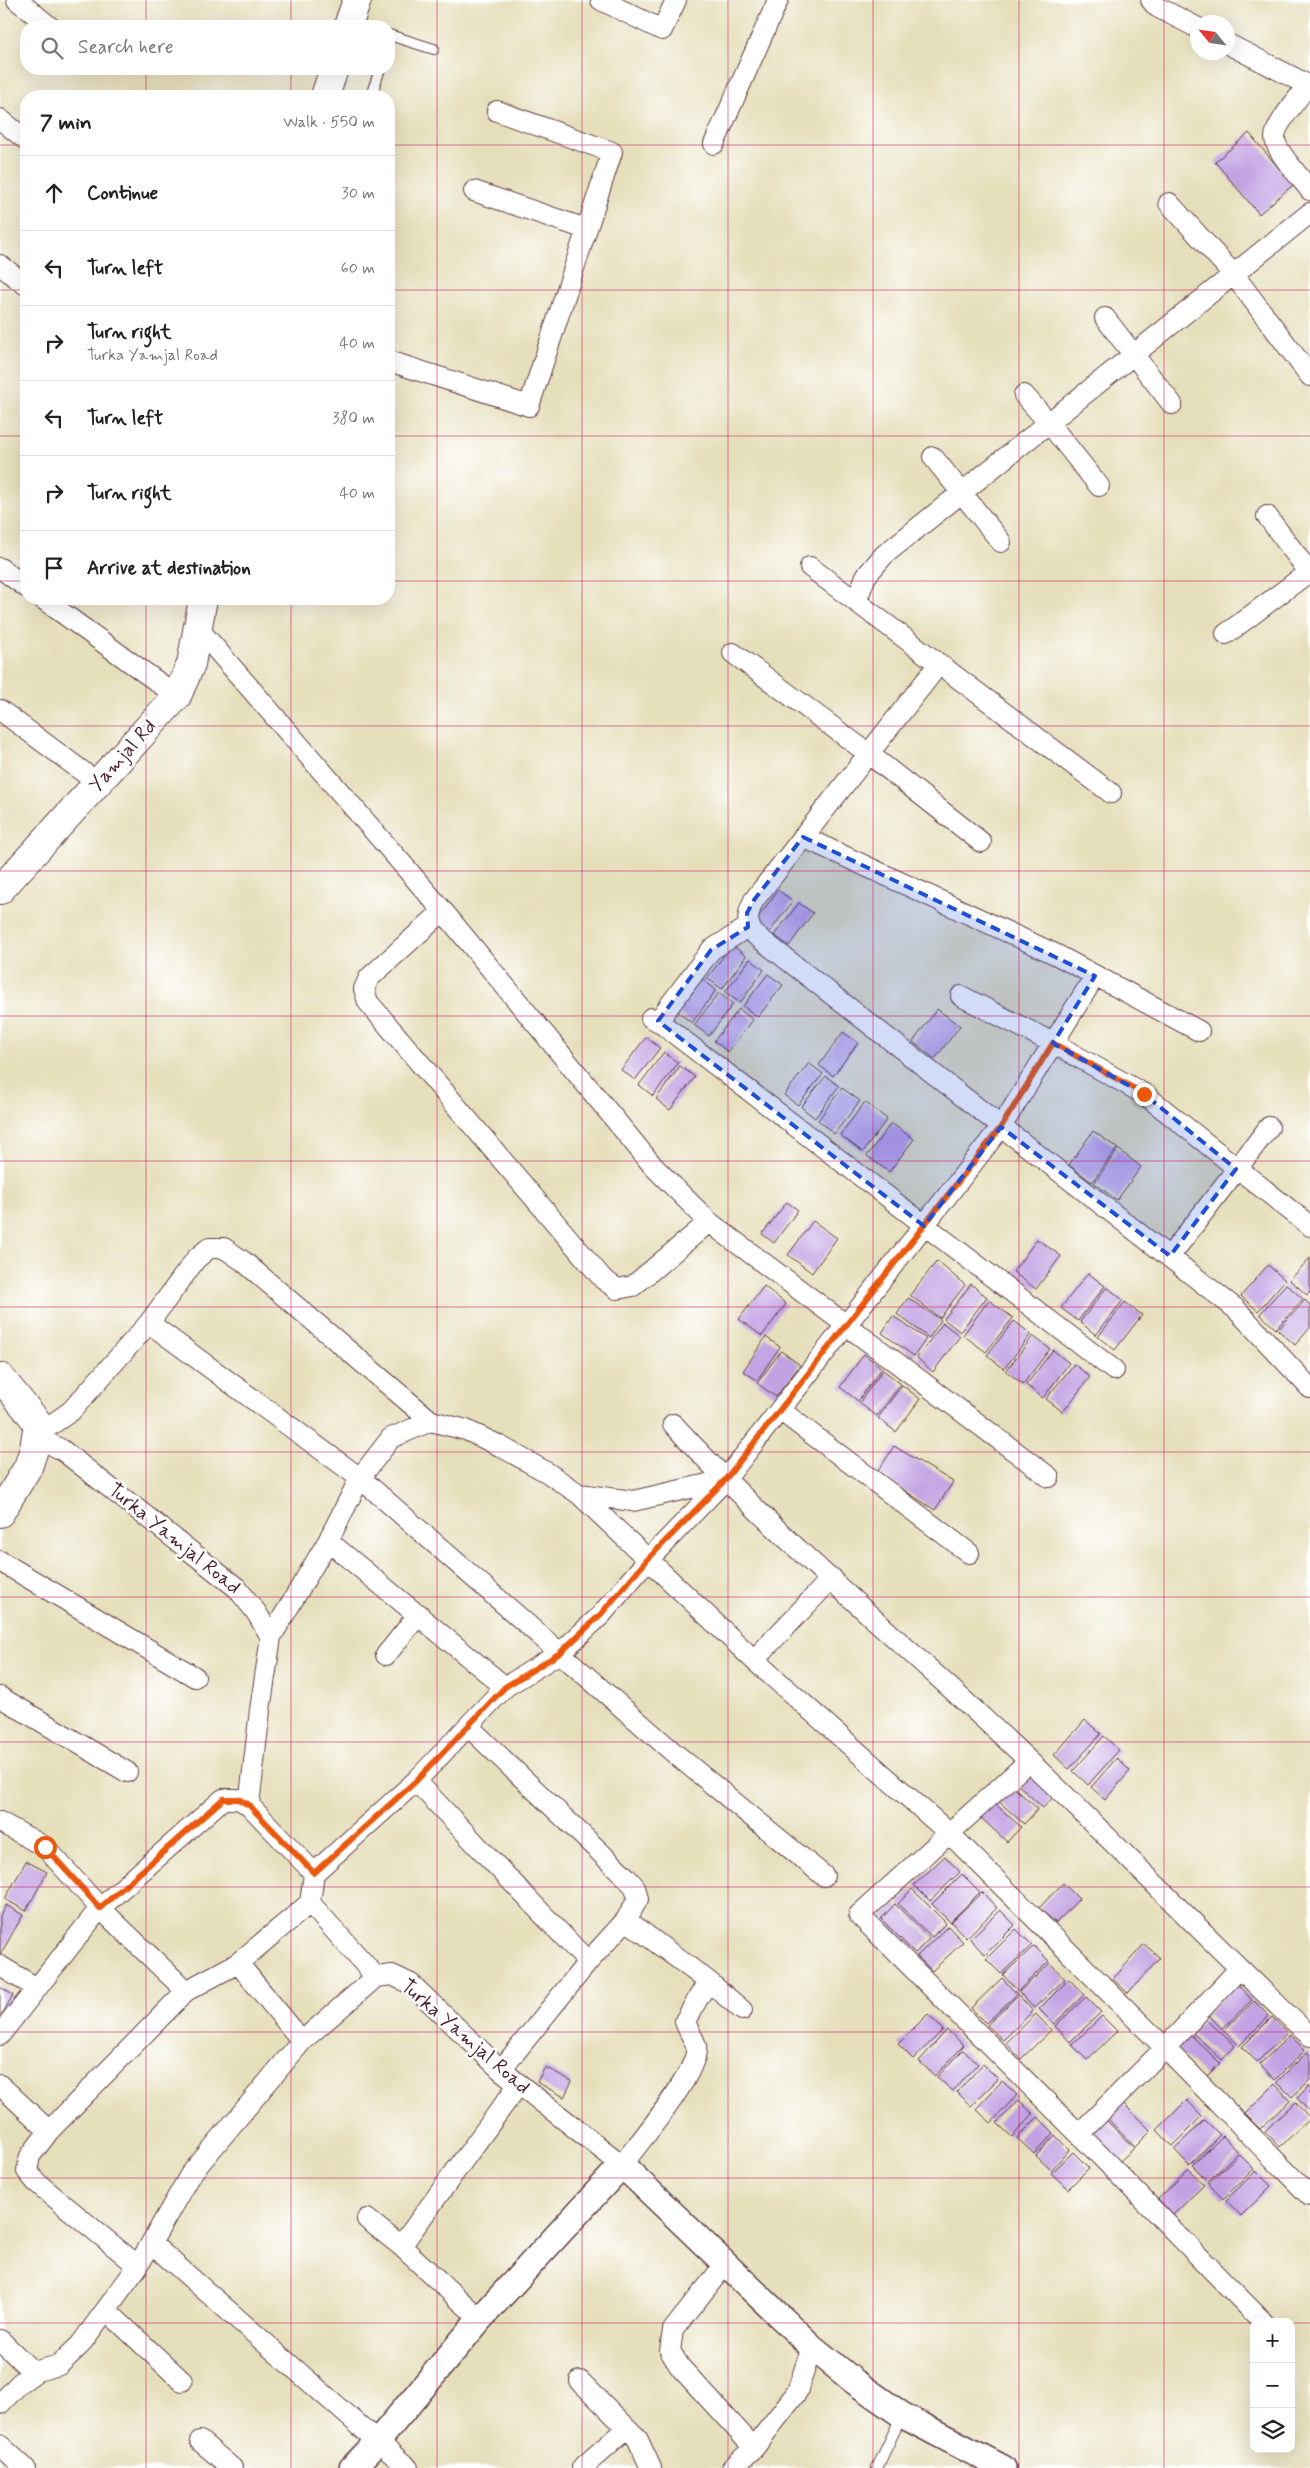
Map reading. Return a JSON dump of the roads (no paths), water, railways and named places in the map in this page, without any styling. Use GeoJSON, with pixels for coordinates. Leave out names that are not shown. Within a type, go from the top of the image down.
{"type":"FeatureCollection","features":[{"type":"Feature","properties":{"kind":"main road"},"geometry":{"type":"LineString","coordinates":[[327,90],[332,75]]}},
{"type":"Feature","properties":{"kind":"main road","name":"Yamjal Rd"},"geometry":{"type":"LineString","coordinates":[[0,890],[176,696],[190,664],[202,605]]}},
{"type":"Feature","properties":{"kind":"main road"},"geometry":{"type":"LineString","coordinates":[[0,1377],[38,1423],[34,1449],[28,1467],[0,1513]]}},
{"type":"Feature","properties":{"kind":"street"},"geometry":{"type":"LineString","coordinates":[[17,0],[42,20]]}},
{"type":"Feature","properties":{"kind":"street"},"geometry":{"type":"LineString","coordinates":[[601,0],[662,30],[676,0]]}},
{"type":"Feature","properties":{"kind":"street"},"geometry":{"type":"LineString","coordinates":[[714,144],[778,0]]}},
{"type":"Feature","properties":{"kind":"street"},"geometry":{"type":"LineString","coordinates":[[1151,0],[1157,7],[1190,24]]}},
{"type":"Feature","properties":{"kind":"street"},"geometry":{"type":"LineString","coordinates":[[1235,48],[1309,86],[1278,128],[1275,138],[1278,148],[1310,190]]}},
{"type":"Feature","properties":{"kind":"street"},"geometry":{"type":"LineString","coordinates":[[395,363],[529,406],[612,152],[497,111]]}},
{"type":"Feature","properties":{"kind":"street"},"geometry":{"type":"LineString","coordinates":[[0,119],[20,135]]}},
{"type":"Feature","properties":{"kind":"street"},"geometry":{"type":"LineString","coordinates":[[474,191],[586,229]]}},
{"type":"Feature","properties":{"kind":"street"},"geometry":{"type":"LineString","coordinates":[[1169,203],[1234,275],[1310,376]]}},
{"type":"Feature","properties":{"kind":"street"},"geometry":{"type":"LineString","coordinates":[[856,602],[866,576],[884,556],[1310,213]]}},
{"type":"Feature","properties":{"kind":"street"},"geometry":{"type":"LineString","coordinates":[[0,265],[20,280]]}},
{"type":"Feature","properties":{"kind":"street"},"geometry":{"type":"LineString","coordinates":[[1105,318],[1172,404]]}},
{"type":"Feature","properties":{"kind":"street"},"geometry":{"type":"LineString","coordinates":[[1024,395],[1049,423],[1098,486]]}},
{"type":"Feature","properties":{"kind":"street"},"geometry":{"type":"LineString","coordinates":[[933,457],[1001,542]]}},
{"type":"Feature","properties":{"kind":"street"},"geometry":{"type":"LineString","coordinates":[[1226,634],[1310,572],[1267,516]]}},
{"type":"Feature","properties":{"kind":"street"},"geometry":{"type":"LineString","coordinates":[[810,567],[1111,793]]}},
{"type":"Feature","properties":{"kind":"street"},"geometry":{"type":"LineString","coordinates":[[0,568],[20,583]]}},
{"type":"Feature","properties":{"kind":"street"},"geometry":{"type":"LineString","coordinates":[[51,605],[176,696]]}},
{"type":"Feature","properties":{"kind":"street"},"geometry":{"type":"LineString","coordinates":[[198,627],[443,911],[654,1167],[708,1222],[1049,1477]]}},
{"type":"Feature","properties":{"kind":"street"},"geometry":{"type":"LineString","coordinates":[[733,653],[869,754],[981,842]]}},
{"type":"Feature","properties":{"kind":"street"},"geometry":{"type":"LineString","coordinates":[[940,664],[754,900],[748,913],[748,927],[754,934],[1236,1309],[1310,1388]]}},
{"type":"Feature","properties":{"kind":"street"},"geometry":{"type":"LineString","coordinates":[[0,710],[98,782]]}},
{"type":"Feature","properties":{"kind":"street"},"geometry":{"type":"LineString","coordinates":[[803,837],[1057,955],[1199,1031]]}},
{"type":"Feature","properties":{"kind":"street"},"geometry":{"type":"LineString","coordinates":[[443,911],[369,978],[364,989],[368,1002],[603,1279],[617,1289],[633,1286],[708,1222]]}},
{"type":"Feature","properties":{"kind":"street"},"geometry":{"type":"LineString","coordinates":[[748,927],[711,950],[654,1020],[1114,1370]]}},
{"type":"Feature","properties":{"kind":"street"},"geometry":{"type":"LineString","coordinates":[[138,2266],[36,2182],[27,2171],[30,2156],[49,2132],[186,1991],[238,1963],[310,1903],[314,1873],[416,1781],[505,1687],[560,1653],[601,1614],[647,1560],[725,1480],[1001,1127],[1095,976]]}},
{"type":"Feature","properties":{"kind":"street"},"geometry":{"type":"LineString","coordinates":[[961,996],[1053,1043],[1144,1094],[1310,1226]]}},
{"type":"Feature","properties":{"kind":"street"},"geometry":{"type":"LineString","coordinates":[[1170,1256],[1269,1127]]}},
{"type":"Feature","properties":{"kind":"street"},"geometry":{"type":"LineString","coordinates":[[35,1436],[72,1411],[148,1323],[196,1259],[209,1248],[224,1248],[243,1261],[431,1421],[466,1430],[500,1446],[548,1473],[578,1494],[754,1660],[950,1834],[1165,2048],[1310,2196]]}},
{"type":"Feature","properties":{"kind":"street"},"geometry":{"type":"LineString","coordinates":[[148,1323],[360,1478],[673,1752],[824,1876]]}},
{"type":"Feature","properties":{"kind":"street"},"geometry":{"type":"LineString","coordinates":[[780,1410],[969,1553]]}},
{"type":"Feature","properties":{"kind":"street"},"geometry":{"type":"LineString","coordinates":[[249,1805],[271,1637],[328,1541],[360,1478],[391,1438],[431,1421]]}},
{"type":"Feature","properties":{"kind":"street"},"geometry":{"type":"LineString","coordinates":[[673,1424],[725,1480],[1029,1761],[1239,1969],[1310,2036]]}},
{"type":"Feature","properties":{"kind":"street","name":"Turka Yamjal Road"},"geometry":{"type":"LineString","coordinates":[[35,1436],[62,1450],[237,1588],[256,1612],[271,1637]]}},
{"type":"Feature","properties":{"kind":"street"},"geometry":{"type":"LineString","coordinates":[[578,1494],[633,1501],[725,1480]]}},
{"type":"Feature","properties":{"kind":"street"},"geometry":{"type":"LineString","coordinates":[[328,1541],[419,1614],[505,1687]]}},
{"type":"Feature","properties":{"kind":"street"},"geometry":{"type":"LineString","coordinates":[[0,1561],[195,1677]]}},
{"type":"Feature","properties":{"kind":"street"},"geometry":{"type":"LineString","coordinates":[[754,1660],[832,1578]]}},
{"type":"Feature","properties":{"kind":"street"},"geometry":{"type":"LineString","coordinates":[[386,1655],[419,1614]]}},
{"type":"Feature","properties":{"kind":"street"},"geometry":{"type":"LineString","coordinates":[[0,1697],[127,1772]]}},
{"type":"Feature","properties":{"kind":"street"},"geometry":{"type":"LineString","coordinates":[[468,1726],[635,1887],[638,1899],[626,1920],[588,1962],[501,2070]]}},
{"type":"Feature","properties":{"kind":"street"},"geometry":{"type":"LineString","coordinates":[[1029,1761],[859,1915],[1259,2318]]}},
{"type":"Feature","properties":{"kind":"street"},"geometry":{"type":"LineString","coordinates":[[416,1781],[588,1962]]}},
{"type":"Feature","properties":{"kind":"street"},"geometry":{"type":"LineString","coordinates":[[0,2035],[100,1908],[223,1799],[238,1799],[249,1805],[314,1873]]}},
{"type":"Feature","properties":{"kind":"street"},"geometry":{"type":"LineString","coordinates":[[0,1822],[45,1847],[100,1908],[186,1991]]}},
{"type":"Feature","properties":{"kind":"street","name":"Turka Yamjal Road"},"geometry":{"type":"LineString","coordinates":[[310,1903],[376,1977],[392,1975],[411,1984],[501,2070],[622,2165]]}},
{"type":"Feature","properties":{"kind":"street"},"geometry":{"type":"LineString","coordinates":[[626,1920],[708,1981],[742,2010]]}},
{"type":"Feature","properties":{"kind":"street"},"geometry":{"type":"LineString","coordinates":[[238,1963],[302,2041]]}},
{"type":"Feature","properties":{"kind":"street"},"geometry":{"type":"LineString","coordinates":[[0,1966],[37,1988]]}},
{"type":"Feature","properties":{"kind":"street"},"geometry":{"type":"LineString","coordinates":[[1078,2134],[1165,2048],[1239,1969]]}},
{"type":"Feature","properties":{"kind":"street"},"geometry":{"type":"LineString","coordinates":[[0,2404],[20,2383],[34,2373],[59,2365],[80,2345],[138,2266],[190,2175],[302,2041],[376,1977]]}},
{"type":"Feature","properties":{"kind":"street"},"geometry":{"type":"LineString","coordinates":[[352,2468],[480,2319],[622,2165],[685,2080],[695,2058],[696,2045],[685,2021],[708,1981]]}},
{"type":"Feature","properties":{"kind":"street"},"geometry":{"type":"LineString","coordinates":[[400,2246],[519,2084]]}},
{"type":"Feature","properties":{"kind":"street"},"geometry":{"type":"LineString","coordinates":[[0,2086],[49,2132]]}},
{"type":"Feature","properties":{"kind":"street"},"geometry":{"type":"LineString","coordinates":[[622,2165],[812,2347],[855,2382],[902,2415],[1003,2468]]}},
{"type":"Feature","properties":{"kind":"street"},"geometry":{"type":"LineString","coordinates":[[368,2219],[480,2319]]}},
{"type":"Feature","properties":{"kind":"street"},"geometry":{"type":"LineString","coordinates":[[152,2244],[408,2468]]}},
{"type":"Feature","properties":{"kind":"street"},"geometry":{"type":"LineString","coordinates":[[726,2263],[673,2330],[670,2351],[680,2367],[754,2448]]}},
{"type":"Feature","properties":{"kind":"street"},"geometry":{"type":"LineString","coordinates":[[106,2310],[182,2380]]}},
{"type":"Feature","properties":{"kind":"street"},"geometry":{"type":"LineString","coordinates":[[0,2340],[34,2373]]}},
{"type":"Feature","properties":{"kind":"street"},"geometry":{"type":"LineString","coordinates":[[732,2468],[754,2448],[797,2392],[812,2347]]}},
{"type":"Feature","properties":{"kind":"street"},"geometry":{"type":"LineString","coordinates":[[580,2381],[637,2438],[651,2468]]}},
{"type":"Feature","properties":{"kind":"street"},"geometry":{"type":"LineString","coordinates":[[582,2468],[627,2428]]}},
{"type":"Feature","properties":{"kind":"street"},"geometry":{"type":"LineString","coordinates":[[200,2441],[232,2468]]}},
{"type":"Feature","properties":{"kind":"street"},"geometry":{"type":"LineString","coordinates":[[0,2445],[25,2468]]}},
{"type":"Feature","properties":{"kind":"lane"},"geometry":{"type":"LineString","coordinates":[[395,39],[434,49]]}},
{"type":"Feature","properties":{"kind":"lane"},"geometry":{"type":"LineString","coordinates":[[373,90],[378,75]]}},
{"type":"Feature","properties":{"kind":"lane"},"geometry":{"type":"LineString","coordinates":[[877,2468],[902,2415]]}}]}
